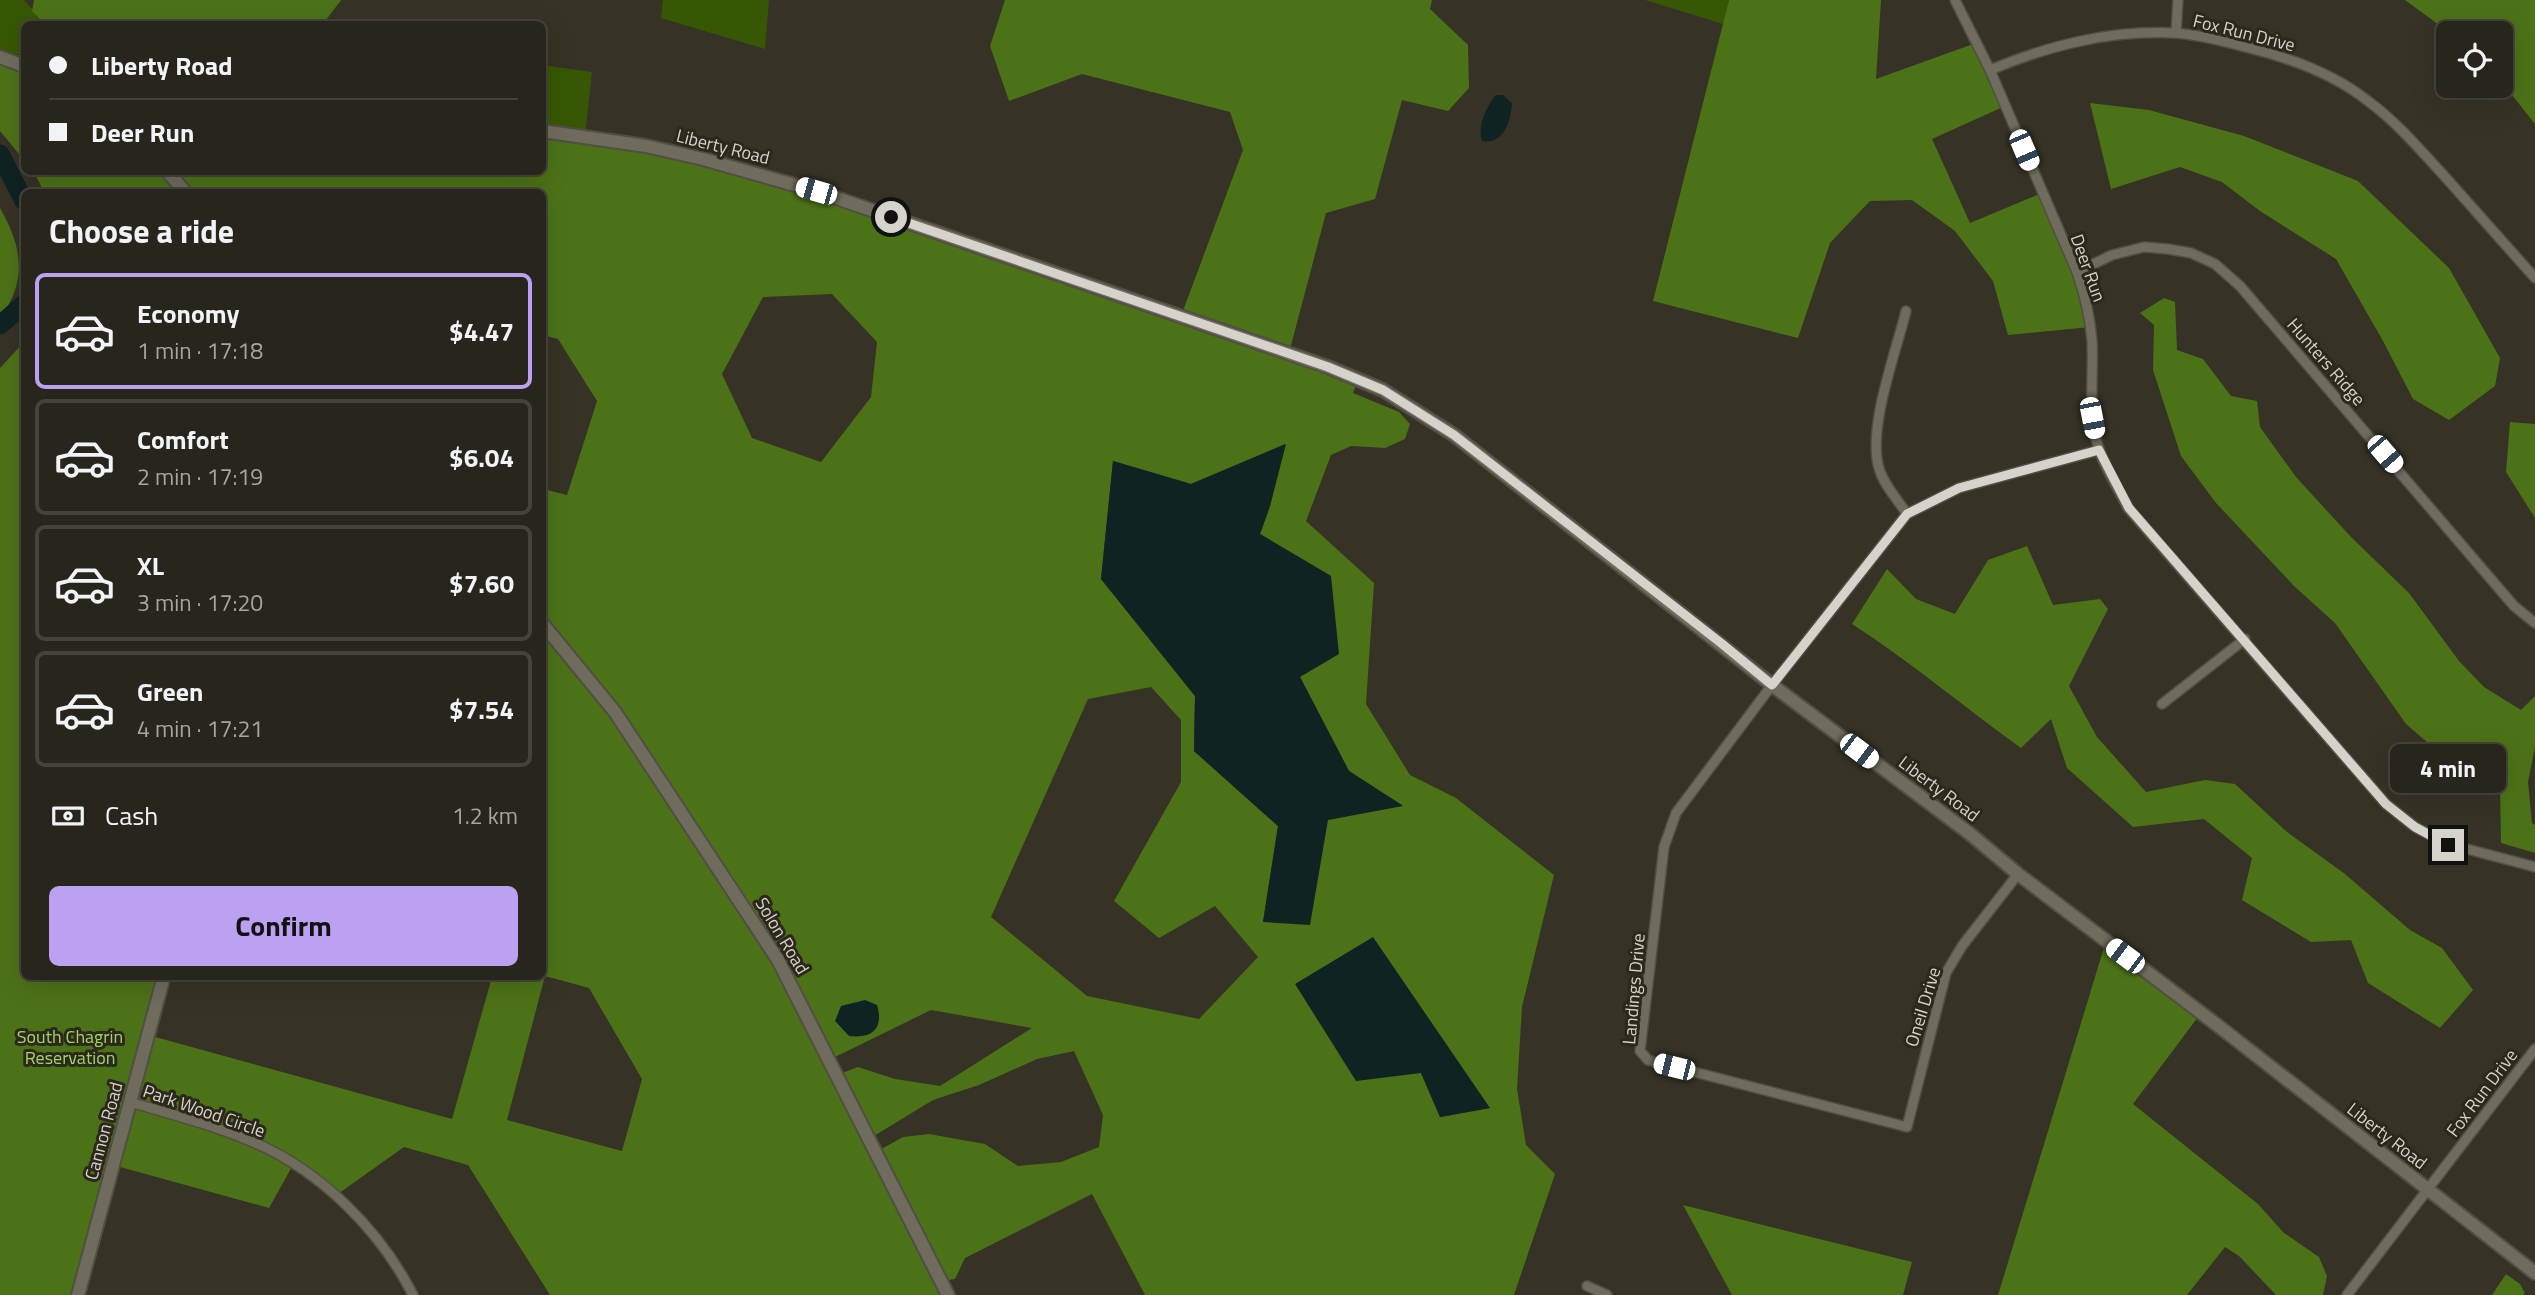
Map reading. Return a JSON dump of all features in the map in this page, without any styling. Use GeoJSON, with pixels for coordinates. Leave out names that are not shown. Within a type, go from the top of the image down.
{"type":"FeatureCollection","features":[{"type":"Feature","properties":{"kind":"street","name":"Deer Run"},"geometry":{"type":"LineString","coordinates":[[1955,0],[1990,70],[2077,272],[2088,305],[2092,342],[2092,418],[2099,450],[2129,508],[2386,804],[2415,827],[2448,845],[2535,867]]}},
{"type":"Feature","properties":{"kind":"street"},"geometry":{"type":"LineString","coordinates":[[2176,33],[2178,0]]}},
{"type":"Feature","properties":{"kind":"street","name":"Fox Run Drive"},"geometry":{"type":"LineString","coordinates":[[1990,70],[2038,50],[2120,34],[2176,33],[2210,38],[2279,55],[2322,73],[2368,100],[2411,139],[2535,278]]}},
{"type":"Feature","properties":{"kind":"street"},"geometry":{"type":"LineString","coordinates":[[0,57],[21,65]]}},
{"type":"Feature","properties":{"kind":"street","name":"Liberty Road"},"geometry":{"type":"LineString","coordinates":[[546,132],[646,146],[711,160],[816,191],[1315,363],[1383,390],[1454,435],[1772,685],[1969,833],[2018,874],[2535,1273]]}},
{"type":"Feature","properties":{"kind":"street"},"geometry":{"type":"LineString","coordinates":[[171,175],[183,189]]}},
{"type":"Feature","properties":{"kind":"street","name":"Hunters Ridge"},"geometry":{"type":"LineString","coordinates":[[2077,272],[2112,255],[2144,247],[2191,253],[2215,264],[2241,286],[2514,606],[2535,623]]}},
{"type":"Feature","properties":{"kind":"street"},"geometry":{"type":"LineString","coordinates":[[1906,311],[1876,429],[1875,450],[1879,471],[1907,514],[1959,488],[2099,450]]}},
{"type":"Feature","properties":{"kind":"street","name":"Landings Drive"},"geometry":{"type":"LineString","coordinates":[[1907,514],[1772,685],[1676,813],[1664,847],[1640,1051],[1648,1060],[1907,1127]]}},
{"type":"Feature","properties":{"kind":"street","name":"Solon Road"},"geometry":{"type":"LineString","coordinates":[[546,628],[615,712],[778,960],[948,1295]]}},
{"type":"Feature","properties":{"kind":"street"},"geometry":{"type":"LineString","coordinates":[[2162,704],[2245,639]]}},
{"type":"Feature","properties":{"kind":"street","name":"Oneil Drive"},"geometry":{"type":"LineString","coordinates":[[1907,1127],[1946,973],[1962,946],[2018,874]]}},
{"type":"Feature","properties":{"kind":"street","name":"Cannon Road"},"geometry":{"type":"LineString","coordinates":[[78,1295],[163,980]]}},
{"type":"Feature","properties":{"kind":"street","name":"Fox Run Drive"},"geometry":{"type":"LineString","coordinates":[[2347,1295],[2535,1049]]}},
{"type":"Feature","properties":{"kind":"street","name":"Park Wood Circle"},"geometry":{"type":"LineString","coordinates":[[130,1102],[215,1127],[255,1142],[294,1163],[355,1212],[401,1270],[414,1295]]}},
{"type":"Feature","properties":{"kind":"street"},"geometry":{"type":"LineString","coordinates":[[1587,1286],[1607,1295]]}},
{"type":"Feature","properties":{"kind":"green space"},"geometry":{"type":"Polygon","coordinates":[[[0,0],[24,0],[42,21],[21,21],[21,55],[0,52],[0,0]]]}},
{"type":"Feature","properties":{"kind":"green space"},"geometry":{"type":"Polygon","coordinates":[[[34,0],[341,0],[325,21],[42,21],[32,11],[34,0]]]}},
{"type":"Feature","properties":{"kind":"green space"},"geometry":{"type":"Polygon","coordinates":[[[663,0],[769,0],[765,49],[661,18],[663,0]]]}},
{"type":"Feature","properties":{"kind":"green space","name":"South Chagrin Reservation"},"geometry":{"type":"Polygon","coordinates":[[[1005,0],[1432,0],[1430,9],[1468,45],[1469,88],[1448,111],[1402,100],[1375,199],[1326,213],[1289,353],[1358,379],[1353,393],[1399,412],[1410,424],[1405,439],[1385,448],[1351,446],[1331,455],[1306,521],[1374,583],[1366,704],[1410,775],[1456,798],[1554,875],[1522,1007],[1517,1089],[1526,1145],[1555,1174],[1514,1295],[1145,1295],[1092,1194],[965,1258],[955,1279],[941,1281],[948,1295],[550,1295],[468,1165],[404,1147],[335,1196],[294,1163],[269,1208],[113,1165],[78,1295],[0,1295],[0,368],[21,345],[21,980],[163,980],[148,1035],[452,1119],[491,980],[544,980],[507,1120],[622,1151],[642,1079],[589,988],[546,976],[546,490],[567,495],[597,401],[558,339],[546,336],[546,189],[42,189],[36,175],[546,175],[546,132],[719,162],[1181,316],[1243,150],[1230,112],[1082,74],[1009,101],[990,46],[1005,0]],[[832,294],[763,297],[722,374],[752,438],[821,462],[871,397],[877,342],[832,294]],[[1285,444],[1191,484],[1113,461],[1101,579],[1195,696],[1194,751],[1278,826],[1263,922],[1327,820],[1402,805],[1349,771],[1300,677],[1331,576],[1260,534],[1270,506],[1285,444]],[[1151,687],[1088,699],[991,917],[1087,996],[1199,1019],[1258,957],[1215,906],[1159,938],[1114,901],[1181,782],[1181,720],[1151,687]],[[931,1010],[829,1060],[837,1075],[858,1067],[895,1079],[940,1086],[1032,1028],[931,1010]],[[1074,1051],[1037,1059],[979,1085],[933,1100],[869,1139],[876,1152],[903,1137],[929,1134],[985,1144],[1018,1166],[1061,1162],[1099,1147],[1103,1115],[1074,1051]],[[1421,1073],[1440,1117],[1490,1108],[1421,1073]]]}},
{"type":"Feature","properties":{"kind":"green space"},"geometry":{"type":"Polygon","coordinates":[[[1645,0],[1729,0],[1723,24],[1645,0]]]}},
{"type":"Feature","properties":{"kind":"green space"},"geometry":{"type":"Polygon","coordinates":[[[1729,0],[1881,0],[1876,79],[1976,43],[2005,106],[1932,139],[1970,223],[2042,193],[2077,272],[2090,327],[2008,335],[1993,281],[1955,231],[1912,200],[1870,201],[1830,243],[1798,338],[1653,301],[1729,0]]]}},
{"type":"Feature","properties":{"kind":"green space"},"geometry":{"type":"Polygon","coordinates":[[[2405,0],[2535,0],[2535,124],[2513,96],[2513,21],[2436,23],[2405,0]]]}},
{"type":"Feature","properties":{"kind":"green space"},"geometry":{"type":"Polygon","coordinates":[[[0,57],[21,65],[21,156],[0,131],[0,57]]]}},
{"type":"Feature","properties":{"kind":"green space"},"geometry":{"type":"Polygon","coordinates":[[[546,66],[592,72],[585,137],[546,131],[546,66]]]}},
{"type":"Feature","properties":{"kind":"green space"},"geometry":{"type":"Polygon","coordinates":[[[2090,103],[2149,110],[2244,136],[2358,181],[2449,268],[2500,358],[2495,386],[2449,420],[2413,399],[2336,259],[2260,211],[2222,182],[2180,167],[2111,189],[2090,103]]]}},
{"type":"Feature","properties":{"kind":"green space"},"geometry":{"type":"Polygon","coordinates":[[[0,208],[13,236],[19,263],[15,291],[0,318],[0,208]]]}},
{"type":"Feature","properties":{"kind":"green space"},"geometry":{"type":"Polygon","coordinates":[[[2164,298],[2175,302],[2177,350],[2203,359],[2231,396],[2257,401],[2260,427],[2296,477],[2351,537],[2409,593],[2459,661],[2484,687],[2521,710],[2535,696],[2535,747],[2528,782],[2532,823],[2535,825],[2535,853],[2501,843],[2500,784],[2442,755],[2406,724],[2335,623],[2294,586],[2216,503],[2181,456],[2153,370],[2154,325],[2140,313],[2164,298]]]}},
{"type":"Feature","properties":{"kind":"green space"},"geometry":{"type":"Polygon","coordinates":[[[2510,422],[2535,424],[2535,518],[2506,472],[2510,422]]]}},
{"type":"Feature","properties":{"kind":"green space"},"geometry":{"type":"Polygon","coordinates":[[[2027,546],[2053,605],[2100,599],[2108,609],[2069,686],[2097,737],[2146,792],[2205,780],[2235,784],[2287,832],[2345,874],[2410,930],[2442,948],[2473,990],[2440,1028],[2368,983],[2351,940],[2311,942],[2242,900],[2252,858],[2204,819],[2133,827],[2067,768],[2051,719],[2021,748],[1852,624],[1887,569],[1916,599],[1955,614],[1988,560],[2027,546]]]}},
{"type":"Feature","properties":{"kind":"green space"},"geometry":{"type":"Polygon","coordinates":[[[2106,941],[2201,1013],[2133,1104],[2258,1204],[2284,1233],[2319,1257],[2327,1276],[2323,1295],[2276,1295],[2239,1256],[2225,1247],[2187,1295],[1998,1295],[2106,941]]]}},
{"type":"Feature","properties":{"kind":"green space"},"geometry":{"type":"Polygon","coordinates":[[[1683,1205],[1912,1262],[1903,1295],[1732,1295],[1683,1205]]]}},
{"type":"Feature","properties":{"kind":"green space"},"geometry":{"type":"Polygon","coordinates":[[[2506,1274],[2520,1284],[2525,1293],[2523,1295],[2492,1295],[2506,1274]]]}},
{"type":"Feature","properties":{"kind":"water"},"geometry":{"type":"Polygon","coordinates":[[[1496,95],[1503,95],[1512,103],[1510,117],[1501,135],[1490,141],[1482,141],[1483,117],[1496,95]]]}},
{"type":"Feature","properties":{"kind":"water"},"geometry":{"type":"Polygon","coordinates":[[[1286,444],[1260,534],[1331,576],[1339,654],[1300,677],[1349,771],[1403,806],[1328,820],[1310,925],[1263,922],[1278,826],[1194,751],[1195,696],[1101,579],[1113,461],[1191,484],[1286,444]]]}},
{"type":"Feature","properties":{"kind":"water"},"geometry":{"type":"Polygon","coordinates":[[[1373,937],[1490,1108],[1440,1117],[1421,1073],[1356,1081],[1295,984],[1373,937]]]}},
{"type":"Feature","properties":{"kind":"water"},"geometry":{"type":"Polygon","coordinates":[[[865,1000],[877,1005],[878,1026],[870,1034],[849,1036],[835,1021],[841,1006],[865,1000]]]}},
{"type":"Feature","properties":{"kind":"waterway"},"geometry":{"type":"LineString","coordinates":[[0,154],[21,195]]}},
{"type":"Feature","properties":{"kind":"waterway"},"geometry":{"type":"LineString","coordinates":[[0,325],[21,307]]}},
{"type":"Feature","properties":{"kind":"route"},"geometry":{"type":"LineString","coordinates":[[891,217],[1328,367],[1383,390],[1454,435],[1772,685],[1907,514],[1959,488],[2099,450],[2129,508],[2386,804],[2415,827],[2448,845]]}}]}
